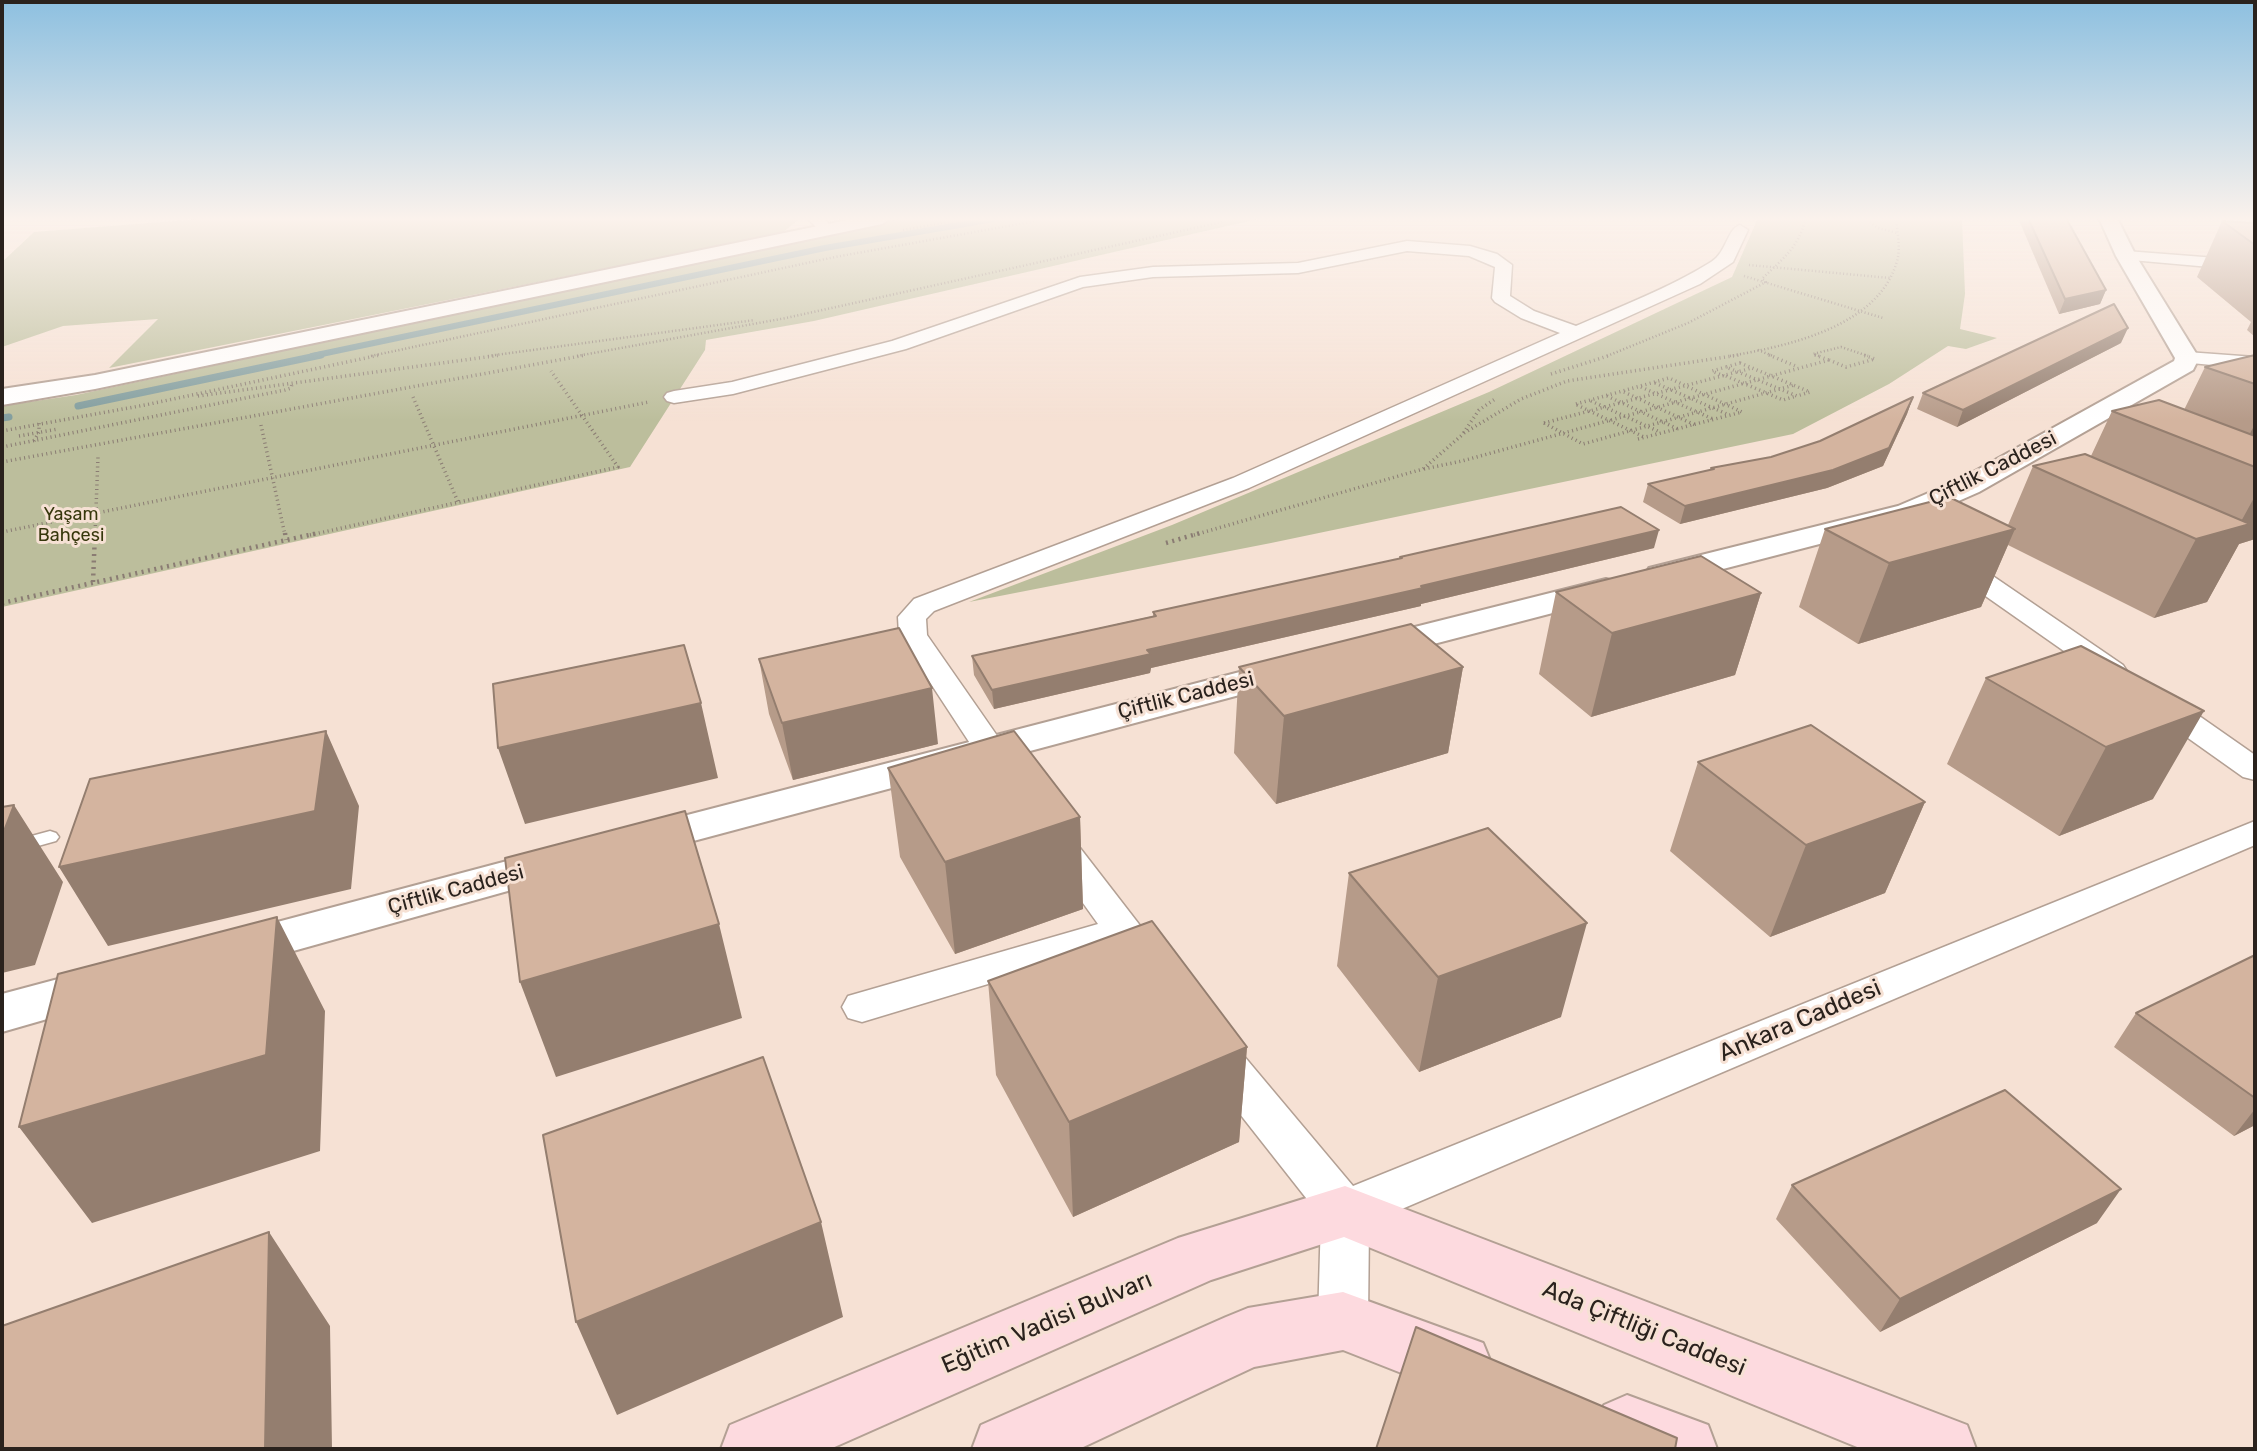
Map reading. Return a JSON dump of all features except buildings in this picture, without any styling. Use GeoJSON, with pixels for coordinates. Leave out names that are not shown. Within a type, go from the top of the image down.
{"type":"FeatureCollection","features":[{"type":"Feature","properties":{"kind":"main road","name":"Eğitim Vadisi Bulvarı"},"geometry":{"type":"LineString","coordinates":[[754,1449],[1199,1257],[1345,1211]]}},
{"type":"Feature","properties":{"kind":"main road","name":"Ada Çiftliği Caddesi"},"geometry":{"type":"LineString","coordinates":[[1345,1211],[1943,1449]]}},
{"type":"Feature","properties":{"kind":"main road"},"geometry":{"type":"LineString","coordinates":[[1005,1449],[1248,1338],[1343,1321],[1507,1382]]}},
{"type":"Feature","properties":{"kind":"main road"},"geometry":{"type":"LineString","coordinates":[[1570,1406],[1684,1449]]}},
{"type":"Feature","properties":{"kind":"street"},"geometry":{"type":"LineString","coordinates":[[2,397],[95,383],[536,286]]}},
{"type":"Feature","properties":{"kind":"street"},"geometry":{"type":"LineString","coordinates":[[674,397],[733,388],[899,345],[1069,286]]}},
{"type":"Feature","properties":{"kind":"street"},"geometry":{"type":"LineString","coordinates":[[1502,286],[1501,298],[1516,309],[1540,321],[1578,332]]}},
{"type":"Feature","properties":{"kind":"street"},"geometry":{"type":"LineString","coordinates":[[1171,994],[988,747],[913,635],[912,617],[924,605],[1241,483],[1681,286]]}},
{"type":"Feature","properties":{"kind":"street"},"geometry":{"type":"LineString","coordinates":[[2143,286],[2185,362],[2232,385]]}},
{"type":"Feature","properties":{"kind":"street"},"geometry":{"type":"LineString","coordinates":[[2185,362],[2255,363]]}},
{"type":"Feature","properties":{"kind":"street","name":"Çiftlik Caddesi"},"geometry":{"type":"LineString","coordinates":[[204,958],[988,747],[1909,512],[1969,486],[2185,362]]}},
{"type":"Feature","properties":{"kind":"street"},"geometry":{"type":"LineString","coordinates":[[1889,517],[2255,770]]}},
{"type":"Feature","properties":{"kind":"street","name":"Ankara Caddesi"},"geometry":{"type":"LineString","coordinates":[[1345,1211],[2255,832]]}},
{"type":"Feature","properties":{"kind":"street"},"geometry":{"type":"LineString","coordinates":[[862,1007],[1122,930]]}},
{"type":"Feature","properties":{"kind":"street"},"geometry":{"type":"LineString","coordinates":[[2,1013],[137,976]]}},
{"type":"Feature","properties":{"kind":"street"},"geometry":{"type":"LineString","coordinates":[[1195,1025],[1345,1211],[1343,1321]]}},
{"type":"Feature","properties":{"kind":"lane"},"geometry":{"type":"LineString","coordinates":[[2,850],[50,837]]}},
{"type":"Feature","properties":{"kind":"path"},"geometry":{"type":"LineString","coordinates":[[2,431],[145,405],[701,286]]}},
{"type":"Feature","properties":{"kind":"path"},"geometry":{"type":"LineString","coordinates":[[2,462],[809,313],[933,286]]}},
{"type":"Feature","properties":{"kind":"path"},"geometry":{"type":"LineString","coordinates":[[1539,377],[1641,345],[1695,322],[1759,286]]}},
{"type":"Feature","properties":{"kind":"path"},"geometry":{"type":"LineString","coordinates":[[1777,286],[1859,313],[1884,318]]}},
{"type":"Feature","properties":{"kind":"path"},"geometry":{"type":"LineString","coordinates":[[1423,469],[1462,435],[1531,393],[1587,376],[1607,376],[1757,350],[1819,335],[1859,313],[1878,297],[1885,286]]}},
{"type":"Feature","properties":{"kind":"path"},"geometry":{"type":"LineString","coordinates":[[145,405],[809,313]]}},
{"type":"Feature","properties":{"kind":"path"},"geometry":{"type":"LineString","coordinates":[[1156,546],[1423,469],[1829,360],[1846,367],[1875,359],[1841,347],[1813,354],[1829,360]]}},
{"type":"Feature","properties":{"kind":"path"},"geometry":{"type":"LineString","coordinates":[[1757,350],[1800,368]]}},
{"type":"Feature","properties":{"kind":"path"},"geometry":{"type":"LineString","coordinates":[[1740,363],[1810,392],[1783,400],[1712,370],[1726,367],[1740,363]]}},
{"type":"Feature","properties":{"kind":"path"},"geometry":{"type":"LineString","coordinates":[[1726,367],[1797,396]]}},
{"type":"Feature","properties":{"kind":"path"},"geometry":{"type":"LineString","coordinates":[[1752,368],[1544,423],[1583,443],[1794,385]]}},
{"type":"Feature","properties":{"kind":"path"},"geometry":{"type":"LineString","coordinates":[[2,603],[618,467],[551,371]]}},
{"type":"Feature","properties":{"kind":"path"},"geometry":{"type":"LineString","coordinates":[[1638,439],[1742,412],[1669,378],[1576,404],[1644,437]]}},
{"type":"Feature","properties":{"kind":"path"},"geometry":{"type":"LineString","coordinates":[[1654,383],[1728,415]]}},
{"type":"Feature","properties":{"kind":"path"},"geometry":{"type":"LineString","coordinates":[[2,447],[285,390],[291,388],[292,384]]}},
{"type":"Feature","properties":{"kind":"path"},"geometry":{"type":"LineString","coordinates":[[1640,386],[1713,419]]}},
{"type":"Feature","properties":{"kind":"path"},"geometry":{"type":"LineString","coordinates":[[1623,391],[1695,425]]}},
{"type":"Feature","properties":{"kind":"path"},"geometry":{"type":"LineString","coordinates":[[1462,435],[1479,410],[1505,393]]}},
{"type":"Feature","properties":{"kind":"path"},"geometry":{"type":"LineString","coordinates":[[1606,396],[1678,429]]}},
{"type":"Feature","properties":{"kind":"path"},"geometry":{"type":"LineString","coordinates":[[413,397],[458,502]]}},
{"type":"Feature","properties":{"kind":"path"},"geometry":{"type":"LineString","coordinates":[[2,532],[674,397]]}},
{"type":"Feature","properties":{"kind":"path"},"geometry":{"type":"LineString","coordinates":[[1591,400],[1662,433]]}},
{"type":"Feature","properties":{"kind":"path"},"geometry":{"type":"LineString","coordinates":[[33,442],[39,432],[39,424]]}},
{"type":"Feature","properties":{"kind":"path"},"geometry":{"type":"LineString","coordinates":[[261,425],[286,540]]}},
{"type":"Feature","properties":{"kind":"path"},"geometry":{"type":"LineString","coordinates":[[19,436],[58,429]]}},
{"type":"Feature","properties":{"kind":"path"},"geometry":{"type":"LineString","coordinates":[[93,582],[98,457]]}},
{"type":"Feature","properties":{"kind":"green space"},"geometry":{"type":"Polygon","coordinates":[[[2,286],[519,286],[109,368],[158,319],[63,326],[2,347],[2,286]]]}},
{"type":"Feature","properties":{"kind":"green space","name":"Yaşam Bahçesi"},"geometry":{"type":"Polygon","coordinates":[[[587,286],[967,286],[814,321],[706,340],[705,350],[630,467],[2,607],[2,406],[76,395],[587,286]]]}},
{"type":"Feature","properties":{"kind":"green space"},"geometry":{"type":"Polygon","coordinates":[[[1714,286],[1965,286],[1960,329],[1997,338],[1966,349],[1948,346],[1889,384],[1793,434],[1271,543],[969,602],[1172,525],[1489,392],[1714,286]]]}},
{"type":"Feature","properties":{"kind":"waterway"},"geometry":{"type":"LineString","coordinates":[[312,356],[646,286]]}},
{"type":"Feature","properties":{"kind":"waterway"},"geometry":{"type":"LineString","coordinates":[[78,406],[321,355]]}},
{"type":"Feature","properties":{"kind":"waterway"},"geometry":{"type":"LineString","coordinates":[[2,418],[9,417]]}}]}
